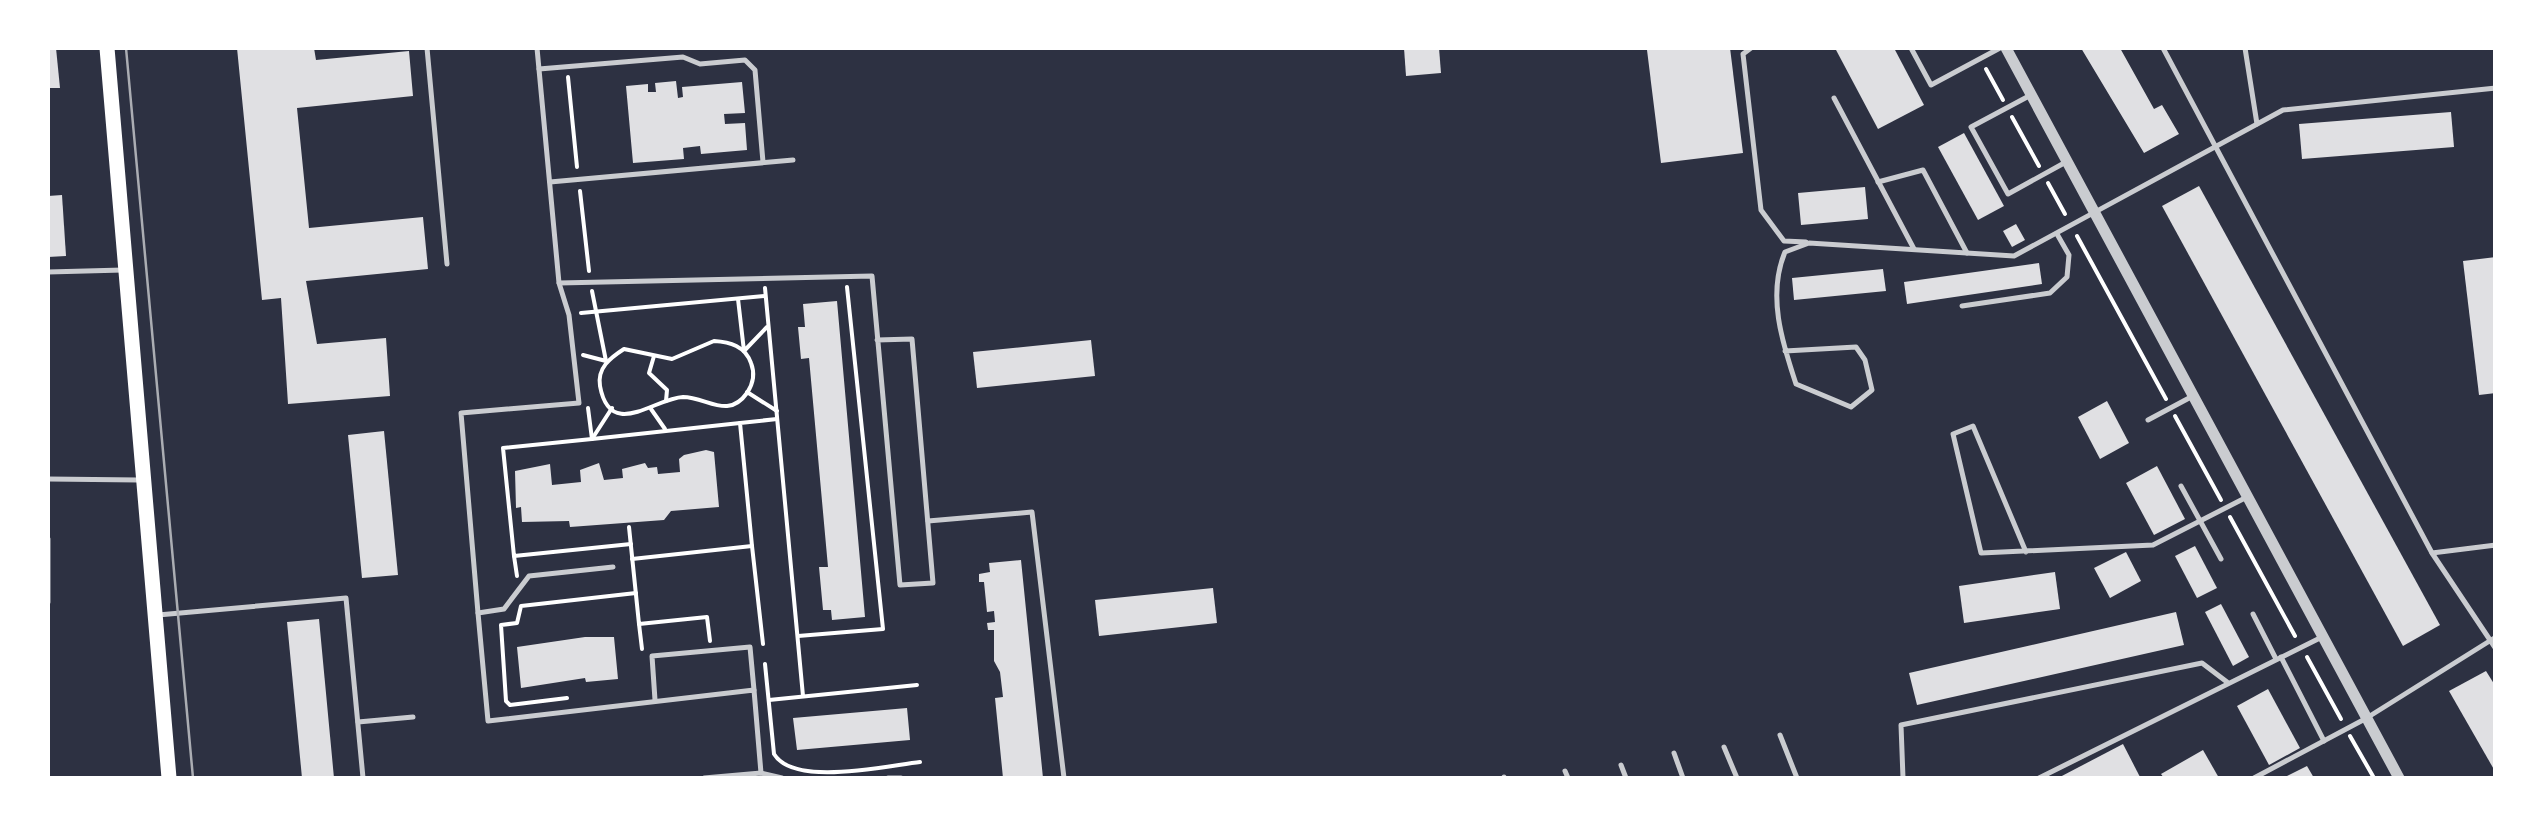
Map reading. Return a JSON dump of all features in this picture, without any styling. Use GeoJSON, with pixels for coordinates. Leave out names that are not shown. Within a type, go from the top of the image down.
{"type":"FeatureCollection","features":[{"type":"Feature","properties":{"kind":"main road"},"geometry":{"type":"LineString","coordinates":[[108,48],[169,778]]}},
{"type":"Feature","properties":{"kind":"street"},"geometry":{"type":"LineString","coordinates":[[2004,48],[2097,213],[2399,778]]}},
{"type":"Feature","properties":{"kind":"lane"},"geometry":{"type":"LineString","coordinates":[[428,48],[448,264]]}},
{"type":"Feature","properties":{"kind":"lane"},"geometry":{"type":"LineString","coordinates":[[537,48],[559,284],[570,314],[579,403],[461,413],[488,721],[754,690]]}},
{"type":"Feature","properties":{"kind":"lane"},"geometry":{"type":"LineString","coordinates":[[1751,48],[1743,54],[1761,210],[1784,242],[2014,256],[2284,110],[2496,88]]}},
{"type":"Feature","properties":{"kind":"lane"},"geometry":{"type":"LineString","coordinates":[[1911,48],[1931,85],[2004,48]]}},
{"type":"Feature","properties":{"kind":"lane"},"geometry":{"type":"LineString","coordinates":[[2162,48],[2432,553],[2492,637],[2496,649]]}},
{"type":"Feature","properties":{"kind":"lane"},"geometry":{"type":"LineString","coordinates":[[2245,48],[2257,124]]}},
{"type":"Feature","properties":{"kind":"lane"},"geometry":{"type":"LineString","coordinates":[[540,69],[683,57],[700,64],[751,62],[764,162]]}},
{"type":"Feature","properties":{"kind":"lane"},"geometry":{"type":"LineString","coordinates":[[2032,94],[1972,128],[2008,194],[2068,161]]}},
{"type":"Feature","properties":{"kind":"lane"},"geometry":{"type":"LineString","coordinates":[[1834,98],[1914,249]]}},
{"type":"Feature","properties":{"kind":"lane"},"geometry":{"type":"LineString","coordinates":[[550,182],[793,160]]}},
{"type":"Feature","properties":{"kind":"lane"},"geometry":{"type":"LineString","coordinates":[[1878,182],[1923,170],[1967,253]]}},
{"type":"Feature","properties":{"kind":"lane"},"geometry":{"type":"LineString","coordinates":[[1962,306],[2050,294],[2067,277],[2069,255],[2057,234]]}},
{"type":"Feature","properties":{"kind":"lane"},"geometry":{"type":"LineString","coordinates":[[1785,351],[1856,348],[1865,360],[1872,390],[1851,407],[1796,384],[1785,351],[1777,310],[1778,267],[1785,252],[1809,242]]}},
{"type":"Feature","properties":{"kind":"lane"},"geometry":{"type":"LineString","coordinates":[[48,272],[126,270]]}},
{"type":"Feature","properties":{"kind":"lane"},"geometry":{"type":"LineString","coordinates":[[559,284],[872,276],[877,340],[900,585],[933,583],[912,339],[877,340]]}},
{"type":"Feature","properties":{"kind":"lane"},"geometry":{"type":"LineString","coordinates":[[2148,420],[2194,396]]}},
{"type":"Feature","properties":{"kind":"lane"},"geometry":{"type":"LineString","coordinates":[[2026,552],[1973,426],[1953,434],[1981,552],[2026,552],[2153,545],[2247,497]]}},
{"type":"Feature","properties":{"kind":"lane"},"geometry":{"type":"LineString","coordinates":[[48,478],[144,480]]}},
{"type":"Feature","properties":{"kind":"lane"},"geometry":{"type":"LineString","coordinates":[[2181,486],[2221,559]]}},
{"type":"Feature","properties":{"kind":"lane"},"geometry":{"type":"LineString","coordinates":[[928,521],[1032,512],[1064,778]]}},
{"type":"Feature","properties":{"kind":"lane"},"geometry":{"type":"LineString","coordinates":[[48,539],[48,602]]}},
{"type":"Feature","properties":{"kind":"lane"},"geometry":{"type":"LineString","coordinates":[[2432,553],[2496,544]]}},
{"type":"Feature","properties":{"kind":"lane"},"geometry":{"type":"LineString","coordinates":[[478,613],[504,609],[528,576],[613,567]]}},
{"type":"Feature","properties":{"kind":"lane"},"geometry":{"type":"LineString","coordinates":[[155,615],[346,598],[363,778]]}},
{"type":"Feature","properties":{"kind":"lane"},"geometry":{"type":"LineString","coordinates":[[2253,614],[2324,742]]}},
{"type":"Feature","properties":{"kind":"lane"},"geometry":{"type":"LineString","coordinates":[[2038,778],[2322,637]]}},
{"type":"Feature","properties":{"kind":"lane"},"geometry":{"type":"LineString","coordinates":[[2254,778],[2366,720],[2492,637]]}},
{"type":"Feature","properties":{"kind":"lane"},"geometry":{"type":"LineString","coordinates":[[655,702],[652,656],[750,646],[761,773]]}},
{"type":"Feature","properties":{"kind":"lane"},"geometry":{"type":"LineString","coordinates":[[1903,778],[1901,726],[2202,664],[2228,682]]}},
{"type":"Feature","properties":{"kind":"lane"},"geometry":{"type":"LineString","coordinates":[[358,722],[413,716]]}},
{"type":"Feature","properties":{"kind":"lane"},"geometry":{"type":"LineString","coordinates":[[1780,735],[1797,778]]}},
{"type":"Feature","properties":{"kind":"lane"},"geometry":{"type":"LineString","coordinates":[[1724,747],[1737,778]]}},
{"type":"Feature","properties":{"kind":"lane"},"geometry":{"type":"LineString","coordinates":[[1674,753],[1683,778]]}},
{"type":"Feature","properties":{"kind":"lane"},"geometry":{"type":"LineString","coordinates":[[1621,765],[1626,778]]}},
{"type":"Feature","properties":{"kind":"lane"},"geometry":{"type":"LineString","coordinates":[[704,778],[761,773],[782,778]]}},
{"type":"Feature","properties":{"kind":"lane"},"geometry":{"type":"LineString","coordinates":[[888,778],[901,778]]}},
{"type":"Feature","properties":{"kind":"path"},"geometry":{"type":"LineString","coordinates":[[567,67],[590,283],[606,361],[599,380],[603,398],[612,407],[634,415],[683,397],[716,408],[732,405],[753,381],[752,365],[744,351],[738,299]]}},
{"type":"Feature","properties":{"kind":"path"},"geometry":{"type":"LineString","coordinates":[[798,636],[883,629],[847,284],[831,286]]}},
{"type":"Feature","properties":{"kind":"path"},"geometry":{"type":"LineString","coordinates":[[765,291],[781,290]]}},
{"type":"Feature","properties":{"kind":"path"},"geometry":{"type":"LineString","coordinates":[[578,327],[576,314],[765,296],[803,696]]}},
{"type":"Feature","properties":{"kind":"path"},"geometry":{"type":"LineString","coordinates":[[744,351],[768,326]]}},
{"type":"Feature","properties":{"kind":"path"},"geometry":{"type":"LineString","coordinates":[[580,341],[584,371]]}},
{"type":"Feature","properties":{"kind":"path"},"geometry":{"type":"LineString","coordinates":[[582,354],[606,361],[624,349],[638,349],[672,359],[714,341],[730,342],[744,351]]}},
{"type":"Feature","properties":{"kind":"path"},"geometry":{"type":"LineString","coordinates":[[654,356],[649,373],[667,390],[665,402]]}},
{"type":"Feature","properties":{"kind":"path"},"geometry":{"type":"LineString","coordinates":[[747,392],[777,411]]}},
{"type":"Feature","properties":{"kind":"path"},"geometry":{"type":"LineString","coordinates":[[588,405],[592,439]]}},
{"type":"Feature","properties":{"kind":"path"},"geometry":{"type":"LineString","coordinates":[[592,439],[612,407]]}},
{"type":"Feature","properties":{"kind":"path"},"geometry":{"type":"LineString","coordinates":[[651,409],[666,431]]}},
{"type":"Feature","properties":{"kind":"path"},"geometry":{"type":"LineString","coordinates":[[631,544],[514,556],[504,448],[777,419]]}},
{"type":"Feature","properties":{"kind":"path"},"geometry":{"type":"LineString","coordinates":[[740,423],[774,754],[779,762],[808,774],[920,762]]}},
{"type":"Feature","properties":{"kind":"path"},"geometry":{"type":"LineString","coordinates":[[628,527],[643,660]]}},
{"type":"Feature","properties":{"kind":"path"},"geometry":{"type":"LineString","coordinates":[[632,559],[752,546]]}},
{"type":"Feature","properties":{"kind":"path"},"geometry":{"type":"LineString","coordinates":[[583,696],[510,704],[506,700],[500,625],[516,624],[522,606],[636,592]]}},
{"type":"Feature","properties":{"kind":"path"},"geometry":{"type":"LineString","coordinates":[[639,624],[707,616],[711,650]]}},
{"type":"Feature","properties":{"kind":"path"},"geometry":{"type":"LineString","coordinates":[[769,700],[917,685]]}},
{"type":"Feature","properties":{"kind":"building"},"geometry":{"type":"Polygon","coordinates":[[[48,48],[56,48],[60,88],[48,88],[48,48]]]}},
{"type":"Feature","properties":{"kind":"building"},"geometry":{"type":"Polygon","coordinates":[[[237,48],[314,48],[316,60],[409,51],[413,96],[297,108],[309,228],[423,217],[428,269],[306,281],[317,344],[386,338],[390,396],[288,404],[281,298],[262,300],[237,48]]]}},
{"type":"Feature","properties":{"kind":"building"},"geometry":{"type":"Polygon","coordinates":[[[1404,48],[1439,48],[1441,73],[1406,76],[1404,48]]]}},
{"type":"Feature","properties":{"kind":"building"},"geometry":{"type":"Polygon","coordinates":[[[1730,48],[1743,153],[1661,163],[1647,50],[1730,48]]]}},
{"type":"Feature","properties":{"kind":"building"},"geometry":{"type":"Polygon","coordinates":[[[1835,48],[1894,48],[1924,105],[1878,129],[1835,48]]]}},
{"type":"Feature","properties":{"kind":"building"},"geometry":{"type":"Polygon","coordinates":[[[2081,48],[2120,48],[2154,109],[2162,105],[2179,134],[2144,153],[2081,48]]]}},
{"type":"Feature","properties":{"kind":"building"},"geometry":{"type":"Polygon","coordinates":[[[676,81],[678,98],[683,97],[682,87],[742,82],[745,113],[724,114],[725,124],[745,123],[747,150],[701,154],[700,146],[683,148],[684,159],[633,163],[626,86],[648,84],[648,92],[656,92],[655,83],[676,81]]]}},
{"type":"Feature","properties":{"kind":"building"},"geometry":{"type":"Polygon","coordinates":[[[2451,112],[2454,147],[2302,159],[2299,124],[2451,112]]]}},
{"type":"Feature","properties":{"kind":"building"},"geometry":{"type":"Polygon","coordinates":[[[1964,133],[2004,206],[1978,220],[1938,147],[1964,133]]]}},
{"type":"Feature","properties":{"kind":"building"},"geometry":{"type":"Polygon","coordinates":[[[2199,186],[2440,625],[2403,646],[2162,206],[2199,186]]]}},
{"type":"Feature","properties":{"kind":"building"},"geometry":{"type":"Polygon","coordinates":[[[1865,187],[1868,219],[1801,225],[1798,193],[1865,187]]]}},
{"type":"Feature","properties":{"kind":"building"},"geometry":{"type":"Polygon","coordinates":[[[62,195],[66,256],[48,257],[48,196],[62,195]]]}},
{"type":"Feature","properties":{"kind":"building"},"geometry":{"type":"Polygon","coordinates":[[[2016,224],[2025,240],[2012,247],[2003,231],[2016,224]]]}},
{"type":"Feature","properties":{"kind":"building"},"geometry":{"type":"Polygon","coordinates":[[[2496,257],[2496,393],[2479,395],[2463,261],[2496,257]]]}},
{"type":"Feature","properties":{"kind":"building"},"geometry":{"type":"Polygon","coordinates":[[[2039,263],[2042,284],[1907,304],[1904,282],[2039,263]]]}},
{"type":"Feature","properties":{"kind":"building"},"geometry":{"type":"Polygon","coordinates":[[[1883,269],[1886,291],[1794,300],[1792,278],[1883,269]]]}},
{"type":"Feature","properties":{"kind":"building"},"geometry":{"type":"Polygon","coordinates":[[[837,301],[865,617],[832,620],[831,610],[823,610],[819,567],[828,567],[809,358],[801,359],[798,327],[805,327],[803,304],[837,301]]]}},
{"type":"Feature","properties":{"kind":"building"},"geometry":{"type":"Polygon","coordinates":[[[1091,340],[1095,376],[977,388],[973,352],[1091,340]]]}},
{"type":"Feature","properties":{"kind":"building"},"geometry":{"type":"Polygon","coordinates":[[[2107,401],[2129,443],[2100,459],[2078,417],[2107,401]]]}},
{"type":"Feature","properties":{"kind":"building"},"geometry":{"type":"Polygon","coordinates":[[[384,431],[398,575],[362,578],[348,435],[384,431]]]}},
{"type":"Feature","properties":{"kind":"building"},"geometry":{"type":"Polygon","coordinates":[[[706,450],[714,452],[719,507],[671,511],[664,520],[570,527],[569,521],[522,522],[521,507],[516,508],[515,471],[550,464],[552,485],[581,482],[580,470],[599,463],[604,480],[623,478],[622,469],[645,463],[648,468],[657,467],[658,474],[680,472],[679,459],[706,450]]]}},
{"type":"Feature","properties":{"kind":"building"},"geometry":{"type":"Polygon","coordinates":[[[2157,466],[2185,519],[2154,535],[2126,483],[2157,466]]]}},
{"type":"Feature","properties":{"kind":"building"},"geometry":{"type":"Polygon","coordinates":[[[2195,546],[2217,588],[2197,598],[2175,556],[2195,546]]]}},
{"type":"Feature","properties":{"kind":"building"},"geometry":{"type":"Polygon","coordinates":[[[2126,552],[2141,581],[2110,598],[2094,568],[2126,552]]]}},
{"type":"Feature","properties":{"kind":"building"},"geometry":{"type":"Polygon","coordinates":[[[1021,560],[1043,778],[1003,778],[995,698],[1003,697],[1000,672],[994,661],[994,630],[988,630],[987,623],[995,622],[994,611],[987,612],[984,582],[979,582],[979,574],[990,572],[989,563],[1021,560]]]}},
{"type":"Feature","properties":{"kind":"building"},"geometry":{"type":"Polygon","coordinates":[[[2055,572],[2060,609],[1964,623],[1959,586],[2055,572]]]}},
{"type":"Feature","properties":{"kind":"building"},"geometry":{"type":"Polygon","coordinates":[[[1213,588],[1217,623],[1099,636],[1095,600],[1213,588]]]}},
{"type":"Feature","properties":{"kind":"building"},"geometry":{"type":"Polygon","coordinates":[[[2221,604],[2249,657],[2233,666],[2205,612],[2221,604]]]}},
{"type":"Feature","properties":{"kind":"building"},"geometry":{"type":"Polygon","coordinates":[[[2176,612],[2184,645],[1917,705],[1909,673],[2176,612]]]}},
{"type":"Feature","properties":{"kind":"building"},"geometry":{"type":"Polygon","coordinates":[[[319,619],[334,778],[302,778],[287,622],[319,619]]]}},
{"type":"Feature","properties":{"kind":"building"},"geometry":{"type":"Polygon","coordinates":[[[614,637],[618,679],[586,682],[585,678],[521,688],[517,647],[614,637]]]}},
{"type":"Feature","properties":{"kind":"building"},"geometry":{"type":"Polygon","coordinates":[[[2486,671],[2496,687],[2496,773],[2449,691],[2486,671]]]}},
{"type":"Feature","properties":{"kind":"building"},"geometry":{"type":"Polygon","coordinates":[[[2268,689],[2300,748],[2269,765],[2237,706],[2268,689]]]}},
{"type":"Feature","properties":{"kind":"building"},"geometry":{"type":"Polygon","coordinates":[[[907,708],[910,740],[797,750],[793,718],[907,708]]]}},
{"type":"Feature","properties":{"kind":"building"},"geometry":{"type":"Polygon","coordinates":[[[2123,744],[2140,777],[2058,778],[2123,744]]]}},
{"type":"Feature","properties":{"kind":"building"},"geometry":{"type":"Polygon","coordinates":[[[2203,750],[2219,778],[2164,778],[2161,774],[2203,750]]]}},
{"type":"Feature","properties":{"kind":"building"},"geometry":{"type":"Polygon","coordinates":[[[2307,766],[2314,778],[2283,778],[2307,766]]]}},
{"type":"Feature","properties":{"kind":"tram line"},"geometry":{"type":"LineString","coordinates":[[126,48],[193,778]]}}]}
